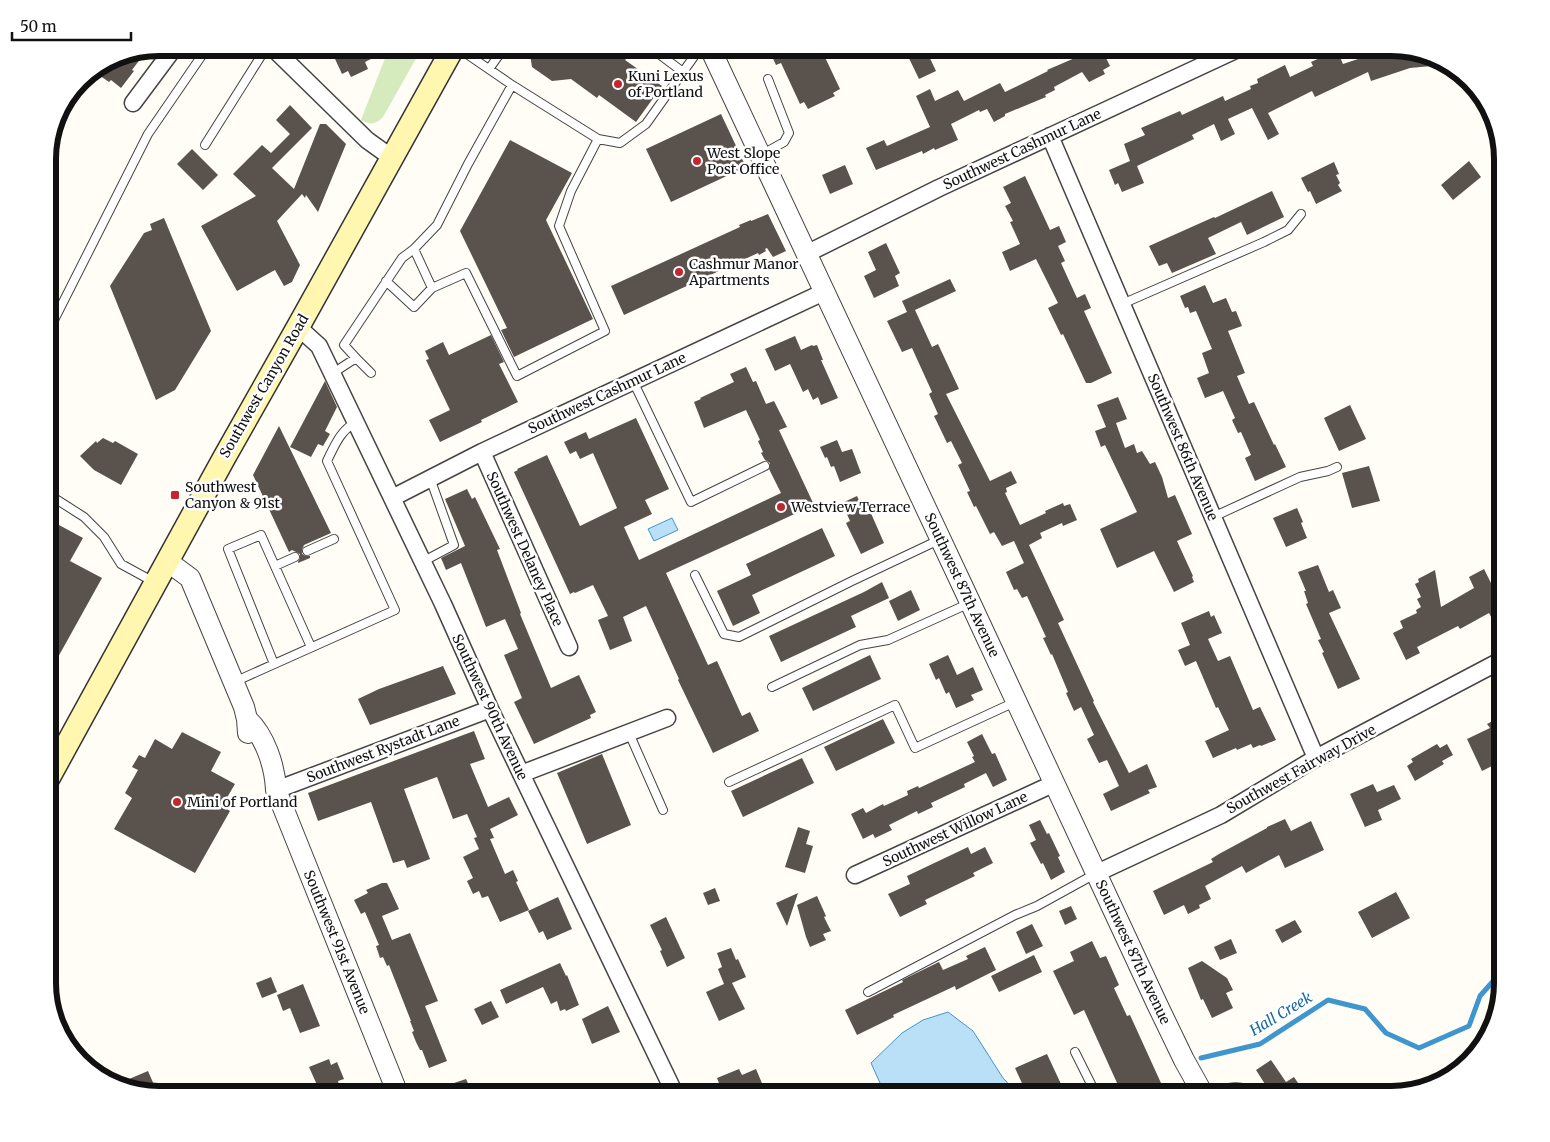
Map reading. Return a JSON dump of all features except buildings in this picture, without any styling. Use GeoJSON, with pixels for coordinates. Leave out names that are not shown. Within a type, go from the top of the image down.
{"type":"FeatureCollection","features":[{"type":"Feature","properties":{"kind":"main road","name":"Southwest Canyon Road"},"geometry":{"type":"LineString","coordinates":[[56,765],[224,458],[449,56]]}},
{"type":"Feature","properties":{"kind":"street"},"geometry":{"type":"LineString","coordinates":[[133,103],[168,56]]}},
{"type":"Feature","properties":{"kind":"street"},"geometry":{"type":"LineString","coordinates":[[281,56],[367,140],[392,158]]}},
{"type":"Feature","properties":{"kind":"street","name":"Southwest 87th Avenue"},"geometry":{"type":"LineString","coordinates":[[714,56],[1184,1060],[1199,1086]]}},
{"type":"Feature","properties":{"kind":"street","name":"Southwest Cashmur Lane"},"geometry":{"type":"LineString","coordinates":[[806,254],[947,184],[1223,56]]}},
{"type":"Feature","properties":{"kind":"street","name":"Southwest 86th Avenue"},"geometry":{"type":"LineString","coordinates":[[1050,136],[1316,758]]}},
{"type":"Feature","properties":{"kind":"street","name":"Southwest Cashmur Lane"},"geometry":{"type":"LineString","coordinates":[[392,498],[482,452],[824,292]]}},
{"type":"Feature","properties":{"kind":"street","name":"Southwest 90th Avenue"},"geometry":{"type":"LineString","coordinates":[[298,326],[320,346],[490,709],[671,1086]]}},
{"type":"Feature","properties":{"kind":"street","name":"Southwest Delaney Place"},"geometry":{"type":"LineString","coordinates":[[482,452],[569,646]]}},
{"type":"Feature","properties":{"kind":"street","name":"Southwest 91st Avenue"},"geometry":{"type":"LineString","coordinates":[[167,561],[190,578],[248,719],[247,730],[251,746],[267,780],[276,790],[395,1086]]}},
{"type":"Feature","properties":{"kind":"street","name":"Southwest Fairway Drive"},"geometry":{"type":"LineString","coordinates":[[1097,873],[1220,815],[1316,758],[1494,664]]}},
{"type":"Feature","properties":{"kind":"street","name":"Southwest Rystadt Lane"},"geometry":{"type":"LineString","coordinates":[[276,790],[490,709]]}},
{"type":"Feature","properties":{"kind":"street"},"geometry":{"type":"LineString","coordinates":[[522,774],[667,718]]}},
{"type":"Feature","properties":{"kind":"street","name":"Southwest Willow Lane"},"geometry":{"type":"LineString","coordinates":[[855,875],[1055,783]]}},
{"type":"Feature","properties":{"kind":"lane"},"geometry":{"type":"LineString","coordinates":[[56,316],[148,134],[202,56]]}},
{"type":"Feature","properties":{"kind":"lane"},"geometry":{"type":"LineString","coordinates":[[206,145],[261,56]]}},
{"type":"Feature","properties":{"kind":"lane"},"geometry":{"type":"LineString","coordinates":[[470,56],[598,139],[620,143],[646,124],[694,56]]}},
{"type":"Feature","properties":{"kind":"lane"},"geometry":{"type":"LineString","coordinates":[[489,69],[498,56]]}},
{"type":"Feature","properties":{"kind":"lane"},"geometry":{"type":"LineString","coordinates":[[661,56],[683,72]]}},
{"type":"Feature","properties":{"kind":"lane"},"geometry":{"type":"LineString","coordinates":[[761,155],[784,142],[789,133],[768,79]]}},
{"type":"Feature","properties":{"kind":"lane"},"geometry":{"type":"LineString","coordinates":[[371,373],[344,345],[402,258],[414,249],[437,224],[512,85]]}},
{"type":"Feature","properties":{"kind":"lane"},"geometry":{"type":"LineString","coordinates":[[386,281],[414,307],[432,288],[466,272],[517,376],[605,331],[559,226],[571,191],[598,139]]}},
{"type":"Feature","properties":{"kind":"lane"},"geometry":{"type":"LineString","coordinates":[[1122,304],[1288,230],[1301,214]]}},
{"type":"Feature","properties":{"kind":"lane"},"geometry":{"type":"LineString","coordinates":[[414,249],[432,288]]}},
{"type":"Feature","properties":{"kind":"lane"},"geometry":{"type":"LineString","coordinates":[[333,373],[356,358]]}},
{"type":"Feature","properties":{"kind":"lane"},"geometry":{"type":"LineString","coordinates":[[633,381],[691,502],[765,466]]}},
{"type":"Feature","properties":{"kind":"lane"},"geometry":{"type":"LineString","coordinates":[[234,682],[395,610],[327,461],[338,437],[348,426],[356,422]]}},
{"type":"Feature","properties":{"kind":"lane"},"geometry":{"type":"LineString","coordinates":[[1213,517],[1300,477],[1328,471],[1337,467]]}},
{"type":"Feature","properties":{"kind":"lane"},"geometry":{"type":"LineString","coordinates":[[422,562],[454,545],[430,478]]}},
{"type":"Feature","properties":{"kind":"lane"},"geometry":{"type":"LineString","coordinates":[[56,499],[84,517],[104,537],[121,564],[156,584]]}},
{"type":"Feature","properties":{"kind":"lane"},"geometry":{"type":"LineString","coordinates":[[274,664],[228,549],[261,535],[311,647]]}},
{"type":"Feature","properties":{"kind":"lane"},"geometry":{"type":"LineString","coordinates":[[695,575],[724,634],[738,637],[941,539]]}},
{"type":"Feature","properties":{"kind":"lane"},"geometry":{"type":"LineString","coordinates":[[307,551],[334,540]]}},
{"type":"Feature","properties":{"kind":"lane"},"geometry":{"type":"LineString","coordinates":[[275,566],[295,557]]}},
{"type":"Feature","properties":{"kind":"lane"},"geometry":{"type":"LineString","coordinates":[[772,686],[860,645],[888,640],[970,602]]}},
{"type":"Feature","properties":{"kind":"lane"},"geometry":{"type":"LineString","coordinates":[[729,782],[895,705],[915,748],[1017,701]]}},
{"type":"Feature","properties":{"kind":"lane"},"geometry":{"type":"LineString","coordinates":[[629,732],[663,810]]}},
{"type":"Feature","properties":{"kind":"lane"},"geometry":{"type":"LineString","coordinates":[[868,992],[1015,915],[1037,906],[1097,873]]}},
{"type":"Feature","properties":{"kind":"lane"},"geometry":{"type":"LineString","coordinates":[[1075,1052],[1092,1086]]}},
{"type":"Feature","properties":{"kind":"green space"},"geometry":{"type":"Polygon","coordinates":[[[386,56],[417,56],[383,117],[375,123],[367,123],[361,120],[386,56]]]}},
{"type":"Feature","properties":{"kind":"green space"},"geometry":{"type":"Polygon","coordinates":[[[81,93],[64,120],[74,102],[81,93]]]}},
{"type":"Feature","properties":{"kind":"water"},"geometry":{"type":"Polygon","coordinates":[[[672,518],[678,530],[654,541],[648,529],[672,518]]]}},
{"type":"Feature","properties":{"kind":"water"},"geometry":{"type":"Polygon","coordinates":[[[948,1012],[973,1031],[1003,1078],[1010,1086],[881,1086],[871,1063],[902,1033],[923,1020],[948,1012]]]}},
{"type":"Feature","properties":{"kind":"waterway","name":"Hall Creek"},"geometry":{"type":"LineString","coordinates":[[1201,1058],[1260,1044],[1328,1000],[1365,1009],[1386,1033],[1419,1048],[1469,1026],[1480,996],[1494,980]]}},
{"type":"Feature","properties":{"kind":"place","name":"Kuni Lexus of Portland"},"geometry":{"type":"Point","coordinates":[618,84]}},
{"type":"Feature","properties":{"kind":"place","name":"West Slope Post Office"},"geometry":{"type":"Point","coordinates":[697,161]}},
{"type":"Feature","properties":{"kind":"place","name":"Cashmur Manor Apartments"},"geometry":{"type":"Point","coordinates":[679,272]}},
{"type":"Feature","properties":{"kind":"place","name":"Southwest Canyon & 91st"},"geometry":{"type":"Point","coordinates":[175,495]}},
{"type":"Feature","properties":{"kind":"place","name":"Westview Terrace"},"geometry":{"type":"Point","coordinates":[781,507]}},
{"type":"Feature","properties":{"kind":"place","name":"Mini of Portland"},"geometry":{"type":"Point","coordinates":[177,802]}}]}
